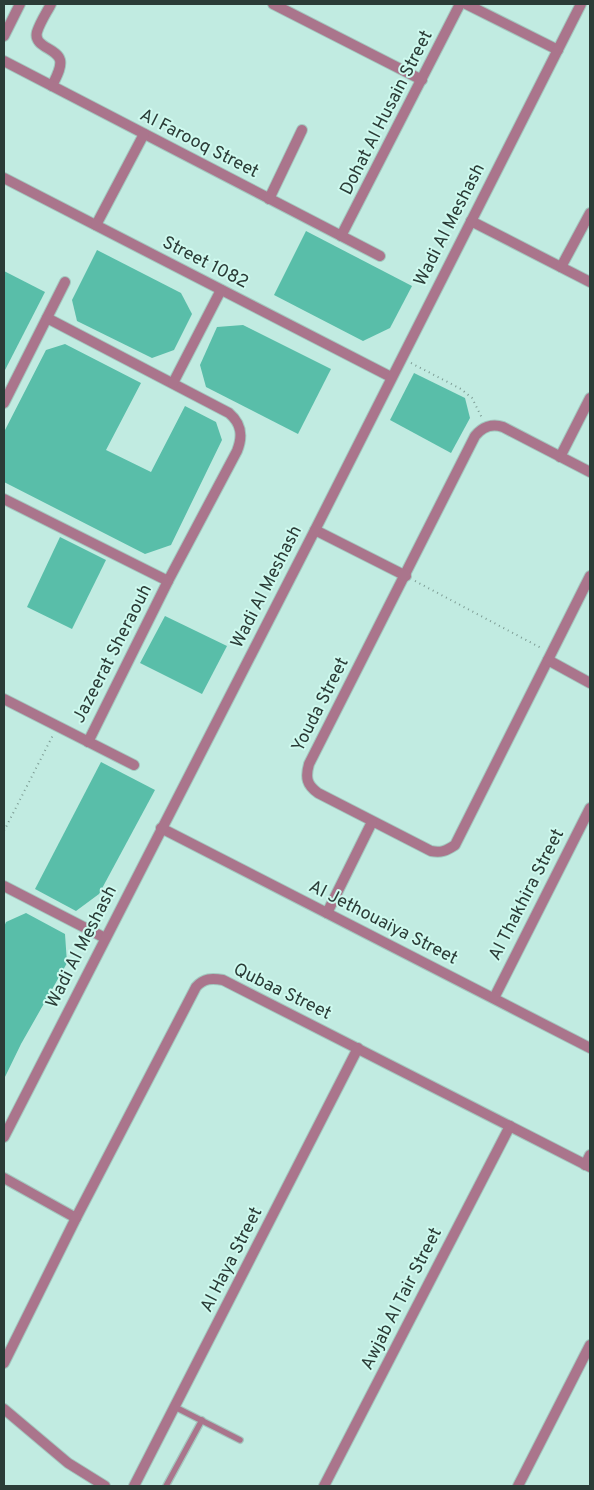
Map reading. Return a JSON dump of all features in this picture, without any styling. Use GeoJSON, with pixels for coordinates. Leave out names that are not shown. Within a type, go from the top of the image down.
{"type":"FeatureCollection","features":[{"type":"Feature","properties":{"kind":"street"},"geometry":{"type":"LineString","coordinates":[[4,36],[20,4]]}},
{"type":"Feature","properties":{"kind":"street"},"geometry":{"type":"LineString","coordinates":[[52,4],[37,32],[37,39],[57,55],[60,61],[52,86]]}},
{"type":"Feature","properties":{"kind":"street"},"geometry":{"type":"LineString","coordinates":[[273,4],[422,80]]}},
{"type":"Feature","properties":{"kind":"street","name":"Dohat Al Husain Street"},"geometry":{"type":"LineString","coordinates":[[341,236],[460,4]]}},
{"type":"Feature","properties":{"kind":"street"},"geometry":{"type":"LineString","coordinates":[[466,4],[558,50]]}},
{"type":"Feature","properties":{"kind":"street","name":"Wadi Al Meshash"},"geometry":{"type":"LineString","coordinates":[[4,1138],[582,4]]}},
{"type":"Feature","properties":{"kind":"street","name":"Al Farooq Street"},"geometry":{"type":"LineString","coordinates":[[4,61],[380,256]]}},
{"type":"Feature","properties":{"kind":"street"},"geometry":{"type":"LineString","coordinates":[[269,199],[302,130]]}},
{"type":"Feature","properties":{"kind":"street"},"geometry":{"type":"LineString","coordinates":[[96,226],[144,134]]}},
{"type":"Feature","properties":{"kind":"street","name":"Street 1082"},"geometry":{"type":"LineString","coordinates":[[5,181],[391,377]]}},
{"type":"Feature","properties":{"kind":"street"},"geometry":{"type":"LineString","coordinates":[[561,267],[590,213]]}},
{"type":"Feature","properties":{"kind":"street"},"geometry":{"type":"LineString","coordinates":[[471,221],[590,282]]}},
{"type":"Feature","properties":{"kind":"street"},"geometry":{"type":"LineString","coordinates":[[4,404],[65,282]]}},
{"type":"Feature","properties":{"kind":"street"},"geometry":{"type":"LineString","coordinates":[[47,318],[173,384],[221,290]]}},
{"type":"Feature","properties":{"kind":"street","name":"Jazeerat Sheraouh"},"geometry":{"type":"LineString","coordinates":[[88,742],[168,581],[237,450],[241,436],[238,423],[229,413],[173,384]]}},
{"type":"Feature","properties":{"kind":"street"},"geometry":{"type":"LineString","coordinates":[[560,457],[590,398]]}},
{"type":"Feature","properties":{"kind":"street"},"geometry":{"type":"LineString","coordinates":[[486,427],[492,425],[503,427],[590,472]]}},
{"type":"Feature","properties":{"kind":"street","name":"Youda Street"},"geometry":{"type":"LineString","coordinates":[[486,427],[475,436],[406,576],[309,764],[306,781],[310,787],[318,794],[430,851],[447,851],[455,845],[590,576]]}},
{"type":"Feature","properties":{"kind":"street"},"geometry":{"type":"LineString","coordinates":[[4,499],[168,581]]}},
{"type":"Feature","properties":{"kind":"street"},"geometry":{"type":"LineString","coordinates":[[315,530],[406,576]]}},
{"type":"Feature","properties":{"kind":"street"},"geometry":{"type":"LineString","coordinates":[[550,657],[590,683]]}},
{"type":"Feature","properties":{"kind":"street"},"geometry":{"type":"LineString","coordinates":[[4,699],[134,765]]}},
{"type":"Feature","properties":{"kind":"street","name":"Al Thakhira Street"},"geometry":{"type":"LineString","coordinates":[[494,998],[590,808]]}},
{"type":"Feature","properties":{"kind":"street"},"geometry":{"type":"LineString","coordinates":[[327,912],[372,822]]}},
{"type":"Feature","properties":{"kind":"street","name":"Al Jethouaiya Street"},"geometry":{"type":"LineString","coordinates":[[161,828],[590,1048]]}},
{"type":"Feature","properties":{"kind":"street"},"geometry":{"type":"LineString","coordinates":[[5,891],[105,938]]}},
{"type":"Feature","properties":{"kind":"street","name":"Qubaa Street"},"geometry":{"type":"LineString","coordinates":[[4,1363],[76,1218],[196,987],[201,982],[213,978],[223,980],[510,1126],[589,1162]]}},
{"type":"Feature","properties":{"kind":"street","name":"Al Haya Street"},"geometry":{"type":"LineString","coordinates":[[134,1486],[358,1048]]}},
{"type":"Feature","properties":{"kind":"street","name":"Awjab Al Tair Street"},"geometry":{"type":"LineString","coordinates":[[324,1486],[510,1126]]}},
{"type":"Feature","properties":{"kind":"street"},"geometry":{"type":"LineString","coordinates":[[4,1178],[76,1218]]}},
{"type":"Feature","properties":{"kind":"street"},"geometry":{"type":"LineString","coordinates":[[518,1486],[590,1345]]}},
{"type":"Feature","properties":{"kind":"street"},"geometry":{"type":"LineString","coordinates":[[4,1409],[68,1463],[104,1486]]}},
{"type":"Feature","properties":{"kind":"lane"},"geometry":{"type":"LineString","coordinates":[[175,1407],[240,1440]]}},
{"type":"Feature","properties":{"kind":"lane"},"geometry":{"type":"LineString","coordinates":[[166,1486],[202,1420]]}},
{"type":"Feature","properties":{"kind":"path"},"geometry":{"type":"LineString","coordinates":[[401,358],[461,389],[472,398],[486,427]]}},
{"type":"Feature","properties":{"kind":"path"},"geometry":{"type":"LineString","coordinates":[[406,576],[550,657]]}},
{"type":"Feature","properties":{"kind":"path"},"geometry":{"type":"LineString","coordinates":[[4,831],[57,727]]}},
{"type":"Feature","properties":{"kind":"building"},"geometry":{"type":"Polygon","coordinates":[[[306,231],[412,286],[390,328],[363,341],[274,295],[306,231]]]}},
{"type":"Feature","properties":{"kind":"building"},"geometry":{"type":"Polygon","coordinates":[[[97,250],[181,293],[192,314],[174,350],[152,358],[77,321],[72,300],[97,250]]]}},
{"type":"Feature","properties":{"kind":"building"},"geometry":{"type":"Polygon","coordinates":[[[4,271],[45,292],[4,372],[4,271]]]}},
{"type":"Feature","properties":{"kind":"building"},"geometry":{"type":"Polygon","coordinates":[[[243,325],[331,369],[298,434],[206,387],[200,365],[217,327],[243,325]]]}},
{"type":"Feature","properties":{"kind":"building"},"geometry":{"type":"Polygon","coordinates":[[[65,344],[141,383],[106,450],[151,472],[185,406],[216,422],[222,440],[171,545],[145,554],[4,482],[4,432],[46,350],[65,344]]]}},
{"type":"Feature","properties":{"kind":"building"},"geometry":{"type":"Polygon","coordinates":[[[414,373],[465,398],[470,418],[451,453],[390,420],[414,373]]]}},
{"type":"Feature","properties":{"kind":"building"},"geometry":{"type":"Polygon","coordinates":[[[60,537],[106,560],[72,629],[27,607],[60,537]]]}},
{"type":"Feature","properties":{"kind":"building"},"geometry":{"type":"Polygon","coordinates":[[[165,616],[227,646],[202,694],[140,663],[165,616]]]}},
{"type":"Feature","properties":{"kind":"building"},"geometry":{"type":"Polygon","coordinates":[[[101,762],[155,790],[99,894],[76,911],[35,889],[101,762]]]}},
{"type":"Feature","properties":{"kind":"building"},"geometry":{"type":"Polygon","coordinates":[[[26,913],[65,934],[67,963],[21,1044],[4,1079],[4,927],[6,922],[26,913]]]}}]}
